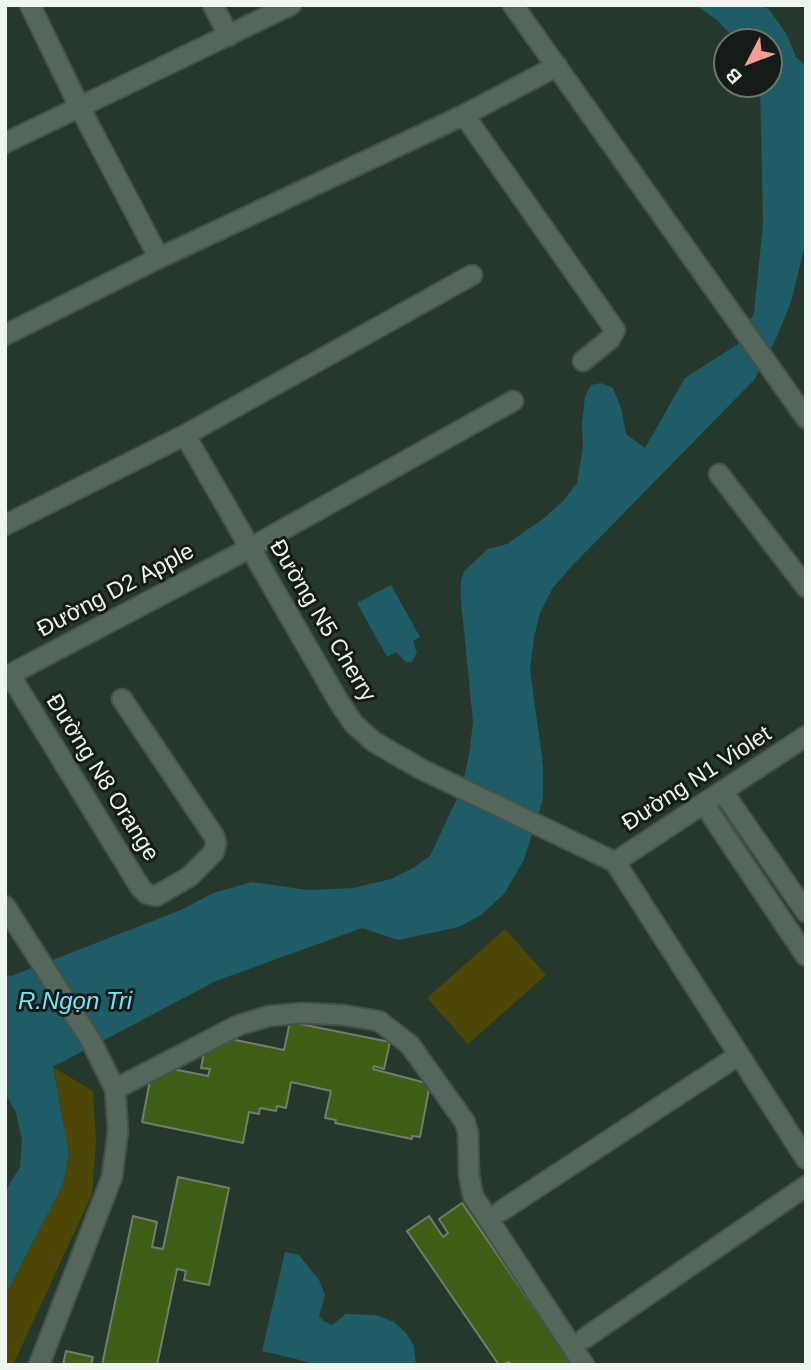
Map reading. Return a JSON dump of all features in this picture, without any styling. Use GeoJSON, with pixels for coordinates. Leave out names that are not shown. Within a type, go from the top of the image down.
{"type":"FeatureCollection","features":[{"type":"Feature","properties":{"kind":"street"},"geometry":{"type":"LineString","coordinates":[[30,5],[79,106],[159,258]]}},
{"type":"Feature","properties":{"kind":"street"},"geometry":{"type":"LineString","coordinates":[[213,5],[229,36]]}},
{"type":"Feature","properties":{"kind":"street"},"geometry":{"type":"LineString","coordinates":[[5,143],[292,5]]}},
{"type":"Feature","properties":{"kind":"street"},"geometry":{"type":"LineString","coordinates":[[513,5],[806,418]]}},
{"type":"Feature","properties":{"kind":"street"},"geometry":{"type":"LineString","coordinates":[[5,335],[159,258],[464,115],[557,66]]}},
{"type":"Feature","properties":{"kind":"street"},"geometry":{"type":"LineString","coordinates":[[464,115],[615,330],[610,339],[583,361]]}},
{"type":"Feature","properties":{"kind":"street"},"geometry":{"type":"LineString","coordinates":[[5,525],[185,435],[472,275]]}},
{"type":"Feature","properties":{"kind":"street","name":"Đường D2 Apple"},"geometry":{"type":"LineString","coordinates":[[8,676],[250,548],[513,401]]}},
{"type":"Feature","properties":{"kind":"street","name":"Đường N5 Cherry"},"geometry":{"type":"LineString","coordinates":[[185,435],[354,724],[374,742],[421,769],[615,862]]}},
{"type":"Feature","properties":{"kind":"street"},"geometry":{"type":"LineString","coordinates":[[719,474],[806,587]]}},
{"type":"Feature","properties":{"kind":"street","name":"Đường N8 Orange"},"geometry":{"type":"LineString","coordinates":[[8,676],[141,887],[147,894],[156,896],[189,877],[214,852],[216,843],[214,836],[122,699]]}},
{"type":"Feature","properties":{"kind":"street","name":"Đường N1 Violet"},"geometry":{"type":"LineString","coordinates":[[615,862],[806,736]]}},
{"type":"Feature","properties":{"kind":"street"},"geometry":{"type":"LineString","coordinates":[[723,792],[806,912]]}},
{"type":"Feature","properties":{"kind":"street"},"geometry":{"type":"LineString","coordinates":[[704,804],[806,956]]}},
{"type":"Feature","properties":{"kind":"street"},"geometry":{"type":"LineString","coordinates":[[615,862],[806,1159]]}},
{"type":"Feature","properties":{"kind":"street"},"geometry":{"type":"LineString","coordinates":[[5,906],[90,1039],[115,1089],[118,1131],[112,1177],[38,1365]]}},
{"type":"Feature","properties":{"kind":"street"},"geometry":{"type":"LineString","coordinates":[[115,1089],[239,1025],[270,1016],[303,1013],[343,1015],[379,1021],[410,1045],[465,1122],[472,1196],[584,1365]]}},
{"type":"Feature","properties":{"kind":"street"},"geometry":{"type":"LineString","coordinates":[[501,1210],[739,1055]]}},
{"type":"Feature","properties":{"kind":"street"},"geometry":{"type":"LineString","coordinates":[[585,1338],[806,1186]]}},
{"type":"Feature","properties":{"kind":"shaded area"},"geometry":{"type":"Polygon","coordinates":[[[505,929],[546,975],[468,1044],[427,998],[505,929]]]}},
{"type":"Feature","properties":{"kind":"shaded area"},"geometry":{"type":"Polygon","coordinates":[[[53,1067],[93,1091],[96,1141],[92,1194],[13,1365],[5,1365],[5,1296],[63,1184],[69,1154],[53,1067]]]}},
{"type":"Feature","properties":{"kind":"water","name":"R.Ngọn Tri"},"geometry":{"type":"Polygon","coordinates":[[[695,5],[753,5],[768,8],[782,28],[725,28],[695,5]]]}},
{"type":"Feature","properties":{"kind":"water","name":"R.Ngọn Tri"},"geometry":{"type":"Polygon","coordinates":[[[783,29],[796,57],[806,66],[806,241],[791,302],[775,341],[754,380],[570,568],[552,589],[540,613],[530,669],[543,765],[543,799],[524,860],[504,894],[481,915],[459,927],[398,940],[362,928],[216,981],[53,1067],[69,1154],[63,1184],[5,1296],[5,1192],[20,1167],[22,1140],[16,1113],[5,1093],[5,975],[11,976],[181,910],[213,893],[252,882],[308,890],[353,888],[391,879],[430,856],[461,790],[473,722],[461,601],[464,571],[488,549],[507,544],[544,518],[563,501],[577,483],[583,447],[585,396],[591,385],[601,383],[613,388],[621,408],[626,434],[645,448],[685,378],[738,344],[754,313],[763,223],[760,98],[783,98],[783,29]]]}},
{"type":"Feature","properties":{"kind":"water"},"geometry":{"type":"Polygon","coordinates":[[[391,585],[420,637],[413,641],[417,652],[412,662],[406,662],[396,652],[387,657],[357,603],[391,585]]]}},
{"type":"Feature","properties":{"kind":"water"},"geometry":{"type":"Polygon","coordinates":[[[285,1252],[299,1255],[319,1280],[325,1295],[319,1316],[324,1321],[332,1325],[346,1314],[376,1315],[394,1322],[406,1333],[414,1346],[416,1365],[320,1365],[262,1351],[285,1252]]]}},
{"type":"Feature","properties":{"kind":"building"},"geometry":{"type":"Polygon","coordinates":[[[290,1022],[390,1042],[384,1069],[374,1066],[373,1069],[430,1084],[420,1137],[412,1136],[412,1139],[335,1123],[336,1120],[325,1118],[331,1091],[291,1082],[286,1108],[277,1106],[276,1111],[260,1108],[259,1114],[249,1112],[243,1143],[142,1122],[153,1065],[208,1076],[210,1069],[201,1068],[207,1038],[226,1038],[284,1050],[290,1022]]]}},
{"type":"Feature","properties":{"kind":"building"},"geometry":{"type":"Polygon","coordinates":[[[178,1177],[229,1188],[209,1285],[184,1280],[186,1271],[177,1269],[157,1365],[102,1365],[133,1216],[157,1222],[152,1247],[163,1249],[178,1177]]]}},
{"type":"Feature","properties":{"kind":"building"},"geometry":{"type":"Polygon","coordinates":[[[462,1203],[573,1365],[512,1365],[509,1362],[499,1365],[407,1231],[429,1216],[443,1237],[448,1233],[439,1219],[462,1203]]]}},
{"type":"Feature","properties":{"kind":"building"},"geometry":{"type":"Polygon","coordinates":[[[66,1351],[93,1357],[91,1365],[63,1365],[66,1351]]]}}]}
